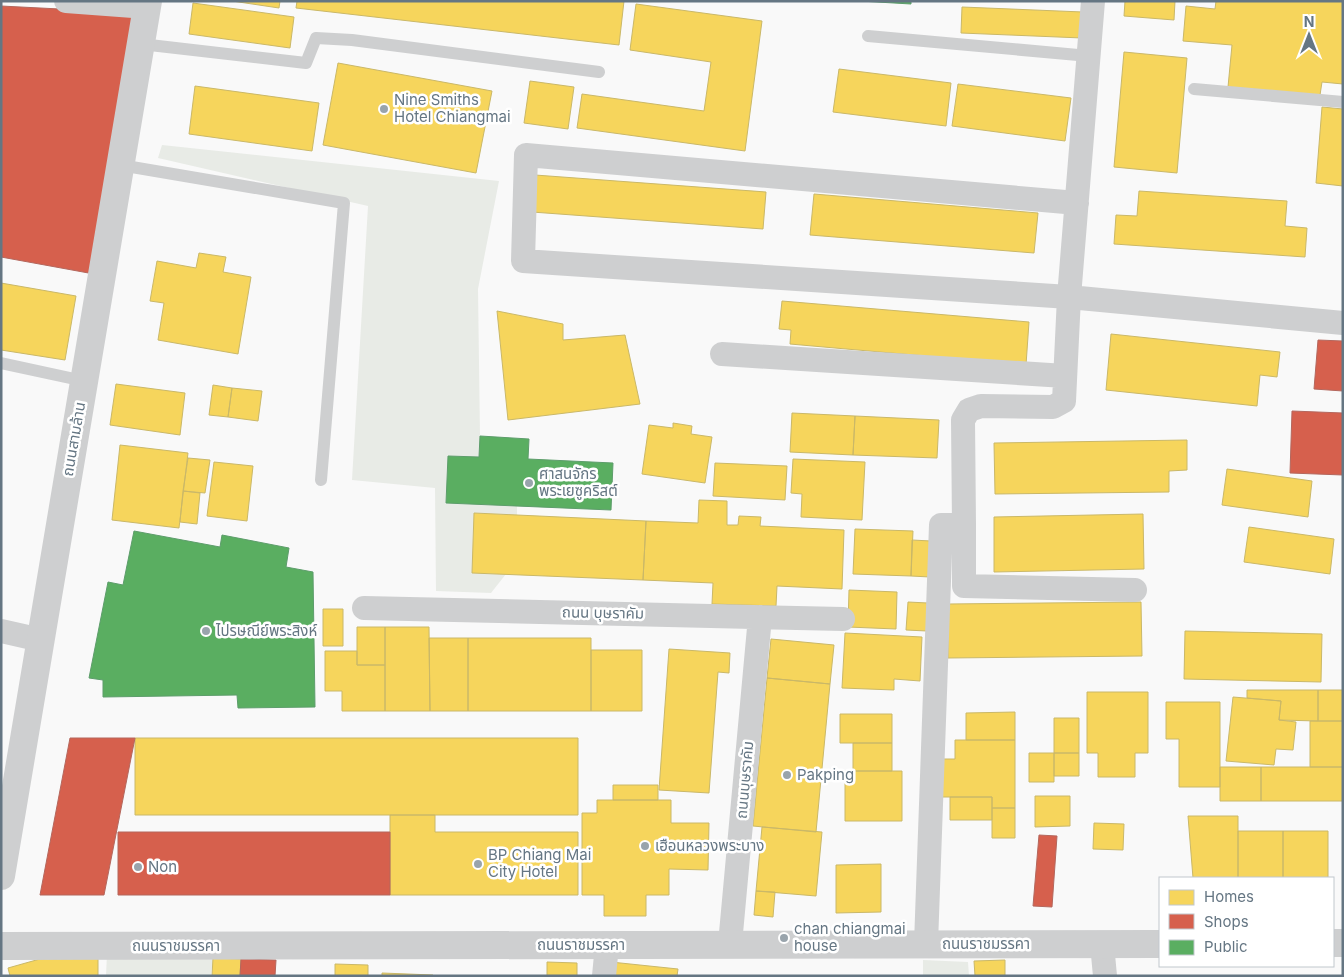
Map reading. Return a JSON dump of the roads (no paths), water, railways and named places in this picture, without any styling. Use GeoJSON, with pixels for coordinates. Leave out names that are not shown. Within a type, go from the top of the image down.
{"type":"FeatureCollection","features":[{"type":"Feature","properties":{"kind":"street"},"geometry":{"type":"LineString","coordinates":[[66,1],[147,4]]}},
{"type":"Feature","properties":{"kind":"street"},"geometry":{"type":"LineString","coordinates":[[1093,1],[1069,297],[1064,401],[1053,407],[981,406],[969,410],[963,420],[964,586],[1135,590]]}},
{"type":"Feature","properties":{"kind":"street","name":"ถนนสามล้าน"},"geometry":{"type":"LineString","coordinates":[[1,876],[147,4]]}},
{"type":"Feature","properties":{"kind":"street"},"geometry":{"type":"LineString","coordinates":[[1077,203],[526,155],[523,261],[1069,297],[1343,323]]}},
{"type":"Feature","properties":{"kind":"street"},"geometry":{"type":"LineString","coordinates":[[722,354],[1065,376]]}},
{"type":"Feature","properties":{"kind":"street"},"geometry":{"type":"LineString","coordinates":[[926,944],[941,525],[964,525]]}},
{"type":"Feature","properties":{"kind":"street","name":"ถนน บุษราคัม"},"geometry":{"type":"LineString","coordinates":[[364,608],[843,619]]}},
{"type":"Feature","properties":{"kind":"street","name":"ถนนบุษราคัม"},"geometry":{"type":"LineString","coordinates":[[730,944],[760,617]]}},
{"type":"Feature","properties":{"kind":"street"},"geometry":{"type":"LineString","coordinates":[[1,631],[41,640]]}},
{"type":"Feature","properties":{"kind":"street"},"geometry":{"type":"LineString","coordinates":[[1102,944],[1105,976]]}},
{"type":"Feature","properties":{"kind":"street","name":"ถนนราชมรรคา"},"geometry":{"type":"LineString","coordinates":[[1,946],[1159,944]]}},
{"type":"Feature","properties":{"kind":"street"},"geometry":{"type":"LineString","coordinates":[[604,976],[607,945]]}},
{"type":"Feature","properties":{"kind":"lane"},"geometry":{"type":"LineString","coordinates":[[868,36],[1089,56]]}},
{"type":"Feature","properties":{"kind":"lane"},"geometry":{"type":"LineString","coordinates":[[141,44],[306,62],[316,38],[352,40],[600,72]]}},
{"type":"Feature","properties":{"kind":"lane"},"geometry":{"type":"LineString","coordinates":[[1194,89],[1343,102]]}},
{"type":"Feature","properties":{"kind":"lane"},"geometry":{"type":"LineString","coordinates":[[120,165],[344,203],[322,480]]}},
{"type":"Feature","properties":{"kind":"lane"},"geometry":{"type":"LineString","coordinates":[[1,363],[84,381]]}},
{"type":"Feature","properties":{"kind":"place","name":"Nine Smiths Hotel Chiangmai"},"geometry":{"type":"Point","coordinates":[384,109]}},
{"type":"Feature","properties":{"kind":"place","name":"ศาสนจักร พระเยซูคริสต์"},"geometry":{"type":"Point","coordinates":[529,483]}},
{"type":"Feature","properties":{"kind":"place","name":"ไปรษณีย์พระสิงห์"},"geometry":{"type":"Point","coordinates":[206,631]}},
{"type":"Feature","properties":{"kind":"place","name":"Pakping"},"geometry":{"type":"Point","coordinates":[787,775]}},
{"type":"Feature","properties":{"kind":"place","name":"เฮือนหลวงพระบาง"},"geometry":{"type":"Point","coordinates":[645,846]}},
{"type":"Feature","properties":{"kind":"place","name":"BP Chiang Mai City Hotel"},"geometry":{"type":"Point","coordinates":[478,864]}},
{"type":"Feature","properties":{"kind":"place","name":"Non"},"geometry":{"type":"Point","coordinates":[138,867]}},
{"type":"Feature","properties":{"kind":"place","name":"chan chiangmai house"},"geometry":{"type":"Point","coordinates":[784,938]}}]}
